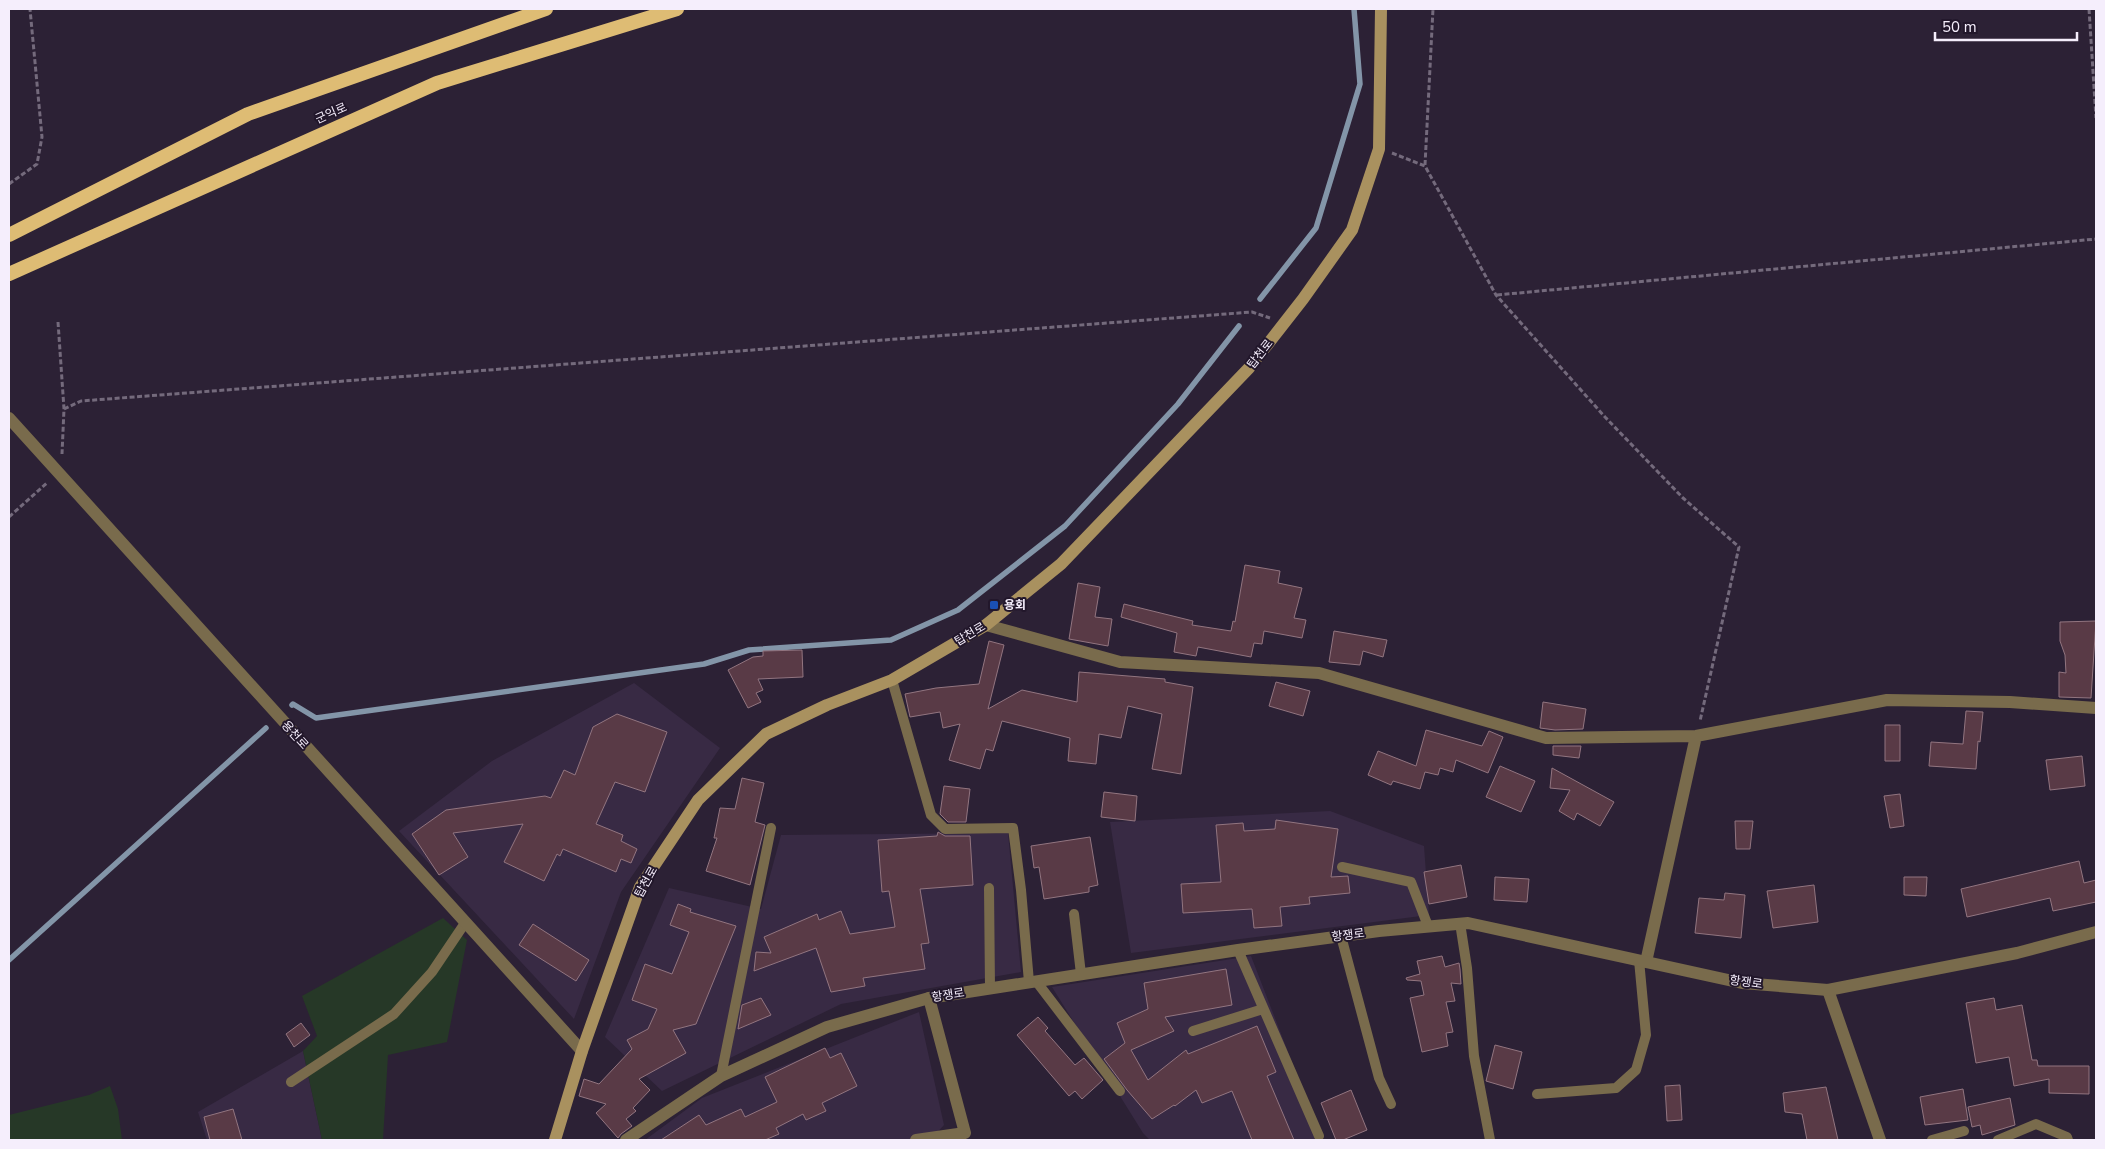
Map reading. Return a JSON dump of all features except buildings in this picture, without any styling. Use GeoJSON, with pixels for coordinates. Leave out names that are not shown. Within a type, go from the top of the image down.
{"type":"FeatureCollection","features":[{"type":"Feature","properties":{"kind":"highway","name":"군익로"},"geometry":{"type":"LineString","coordinates":[[9,236],[248,114],[546,9]]}},
{"type":"Feature","properties":{"kind":"highway","name":"군익로"},"geometry":{"type":"LineString","coordinates":[[9,274],[437,83],[677,9]]}},
{"type":"Feature","properties":{"kind":"main road","name":"탑천로"},"geometry":{"type":"LineString","coordinates":[[555,1140],[582,1051],[640,888],[698,800],[766,734],[827,705],[892,680],[986,625],[1061,564],[1249,368],[1352,230],[1379,148],[1381,9]]}},
{"type":"Feature","properties":{"kind":"street","name":"용천로"},"geometry":{"type":"LineString","coordinates":[[9,418],[582,1051]]}},
{"type":"Feature","properties":{"kind":"street"},"geometry":{"type":"LineString","coordinates":[[986,625],[1120,662],[1319,672],[1546,738],[1696,736],[1887,700],[2010,702],[2096,708]]}},
{"type":"Feature","properties":{"kind":"street"},"geometry":{"type":"LineString","coordinates":[[1642,961],[1696,736]]}},
{"type":"Feature","properties":{"kind":"street","name":"항쟁로"},"geometry":{"type":"LineString","coordinates":[[626,1140],[722,1076],[827,1028],[929,998],[1238,950],[1341,936],[1468,923],[1742,983],[1828,990],[2017,953],[2096,932]]}},
{"type":"Feature","properties":{"kind":"street"},"geometry":{"type":"LineString","coordinates":[[1828,990],[1880,1140]]}},
{"type":"Feature","properties":{"kind":"street"},"geometry":{"type":"LineString","coordinates":[[916,1140],[965,1134],[929,998]]}},
{"type":"Feature","properties":{"kind":"lane"},"geometry":{"type":"LineString","coordinates":[[892,680],[930,815],[945,829],[1012,828],[1032,982],[1120,1091]]}},
{"type":"Feature","properties":{"kind":"lane"},"geometry":{"type":"LineString","coordinates":[[722,1076],[771,828]]}},
{"type":"Feature","properties":{"kind":"lane"},"geometry":{"type":"LineString","coordinates":[[1342,867],[1411,882],[1428,926]]}},
{"type":"Feature","properties":{"kind":"lane"},"geometry":{"type":"LineString","coordinates":[[989,888],[990,988]]}},
{"type":"Feature","properties":{"kind":"lane"},"geometry":{"type":"LineString","coordinates":[[1074,914],[1081,974]]}},
{"type":"Feature","properties":{"kind":"lane"},"geometry":{"type":"LineString","coordinates":[[291,1082],[394,1014],[432,972],[466,923]]}},
{"type":"Feature","properties":{"kind":"lane"},"geometry":{"type":"LineString","coordinates":[[1460,923],[1467,968],[1474,1056],[1490,1140]]}},
{"type":"Feature","properties":{"kind":"lane"},"geometry":{"type":"LineString","coordinates":[[1341,936],[1379,1078],[1391,1104]]}},
{"type":"Feature","properties":{"kind":"lane"},"geometry":{"type":"LineString","coordinates":[[1238,950],[1319,1136]]}},
{"type":"Feature","properties":{"kind":"lane"},"geometry":{"type":"LineString","coordinates":[[1536,1094],[1616,1088],[1636,1070],[1646,1035],[1642,961]]}},
{"type":"Feature","properties":{"kind":"lane"},"geometry":{"type":"LineString","coordinates":[[1193,1031],[1264,1008]]}},
{"type":"Feature","properties":{"kind":"lane"},"geometry":{"type":"LineString","coordinates":[[1998,1140],[2036,1124],[2067,1137],[2068,1140]]}},
{"type":"Feature","properties":{"kind":"lane"},"geometry":{"type":"LineString","coordinates":[[1932,1140],[1964,1132]]}},
{"type":"Feature","properties":{"kind":"path"},"geometry":{"type":"LineString","coordinates":[[9,184],[37,164],[42,137],[30,9]]}},
{"type":"Feature","properties":{"kind":"path"},"geometry":{"type":"LineString","coordinates":[[1433,9],[1425,166],[1496,295],[1605,417],[1683,498],[1739,547],[1696,736]]}},
{"type":"Feature","properties":{"kind":"path"},"geometry":{"type":"LineString","coordinates":[[2089,9],[2096,118]]}},
{"type":"Feature","properties":{"kind":"path"},"geometry":{"type":"LineString","coordinates":[[1379,148],[1425,166]]}},
{"type":"Feature","properties":{"kind":"path"},"geometry":{"type":"LineString","coordinates":[[1496,295],[2096,239]]}},
{"type":"Feature","properties":{"kind":"path"},"geometry":{"type":"LineString","coordinates":[[64,409],[81,402],[91,401],[1252,312],[1284,323]]}},
{"type":"Feature","properties":{"kind":"path"},"geometry":{"type":"LineString","coordinates":[[9,517],[58,473],[63,452],[64,409],[58,322]]}},
{"type":"Feature","properties":{"kind":"shaded area"},"geometry":{"type":"Polygon","coordinates":[[[634,683],[720,748],[621,892],[574,1019],[399,831],[492,761],[634,683]]]}},
{"type":"Feature","properties":{"kind":"shaded area"},"geometry":{"type":"Polygon","coordinates":[[[1330,811],[1424,846],[1429,915],[1131,953],[1110,822],[1330,811]]]}},
{"type":"Feature","properties":{"kind":"shaded area"},"geometry":{"type":"Polygon","coordinates":[[[1008,833],[1021,972],[841,1004],[662,1091],[605,1037],[669,888],[761,909],[781,835],[1008,833]]]}},
{"type":"Feature","properties":{"kind":"shaded area"},"geometry":{"type":"Polygon","coordinates":[[[1251,956],[1322,1140],[1150,1140],[1143,1133],[1052,987],[1251,956]]]}},
{"type":"Feature","properties":{"kind":"shaded area"},"geometry":{"type":"Polygon","coordinates":[[[919,1012],[944,1125],[930,1140],[645,1140],[702,1098],[919,1012]]]}},
{"type":"Feature","properties":{"kind":"shaded area"},"geometry":{"type":"Polygon","coordinates":[[[303,1051],[322,1140],[207,1140],[198,1112],[303,1051]]]}},
{"type":"Feature","properties":{"kind":"green space"},"geometry":{"type":"Polygon","coordinates":[[[443,918],[467,940],[447,1042],[388,1055],[383,1140],[322,1140],[303,1051],[317,1036],[302,996],[443,918]]]}},
{"type":"Feature","properties":{"kind":"green space"},"geometry":{"type":"Polygon","coordinates":[[[110,1086],[118,1109],[122,1140],[9,1140],[9,1115],[89,1095],[110,1086]]]}},
{"type":"Feature","properties":{"kind":"waterway"},"geometry":{"type":"LineString","coordinates":[[1260,299],[1316,228],[1360,84],[1354,9]]}},
{"type":"Feature","properties":{"kind":"waterway"},"geometry":{"type":"LineString","coordinates":[[292,705],[316,718],[704,664],[749,650],[891,640],[958,610],[1065,526],[1178,404],[1239,326]]}},
{"type":"Feature","properties":{"kind":"waterway"},"geometry":{"type":"LineString","coordinates":[[9,960],[266,728]]}},
{"type":"Feature","properties":{"kind":"place","name":"용회"},"geometry":{"type":"Point","coordinates":[994,605]}}]}
